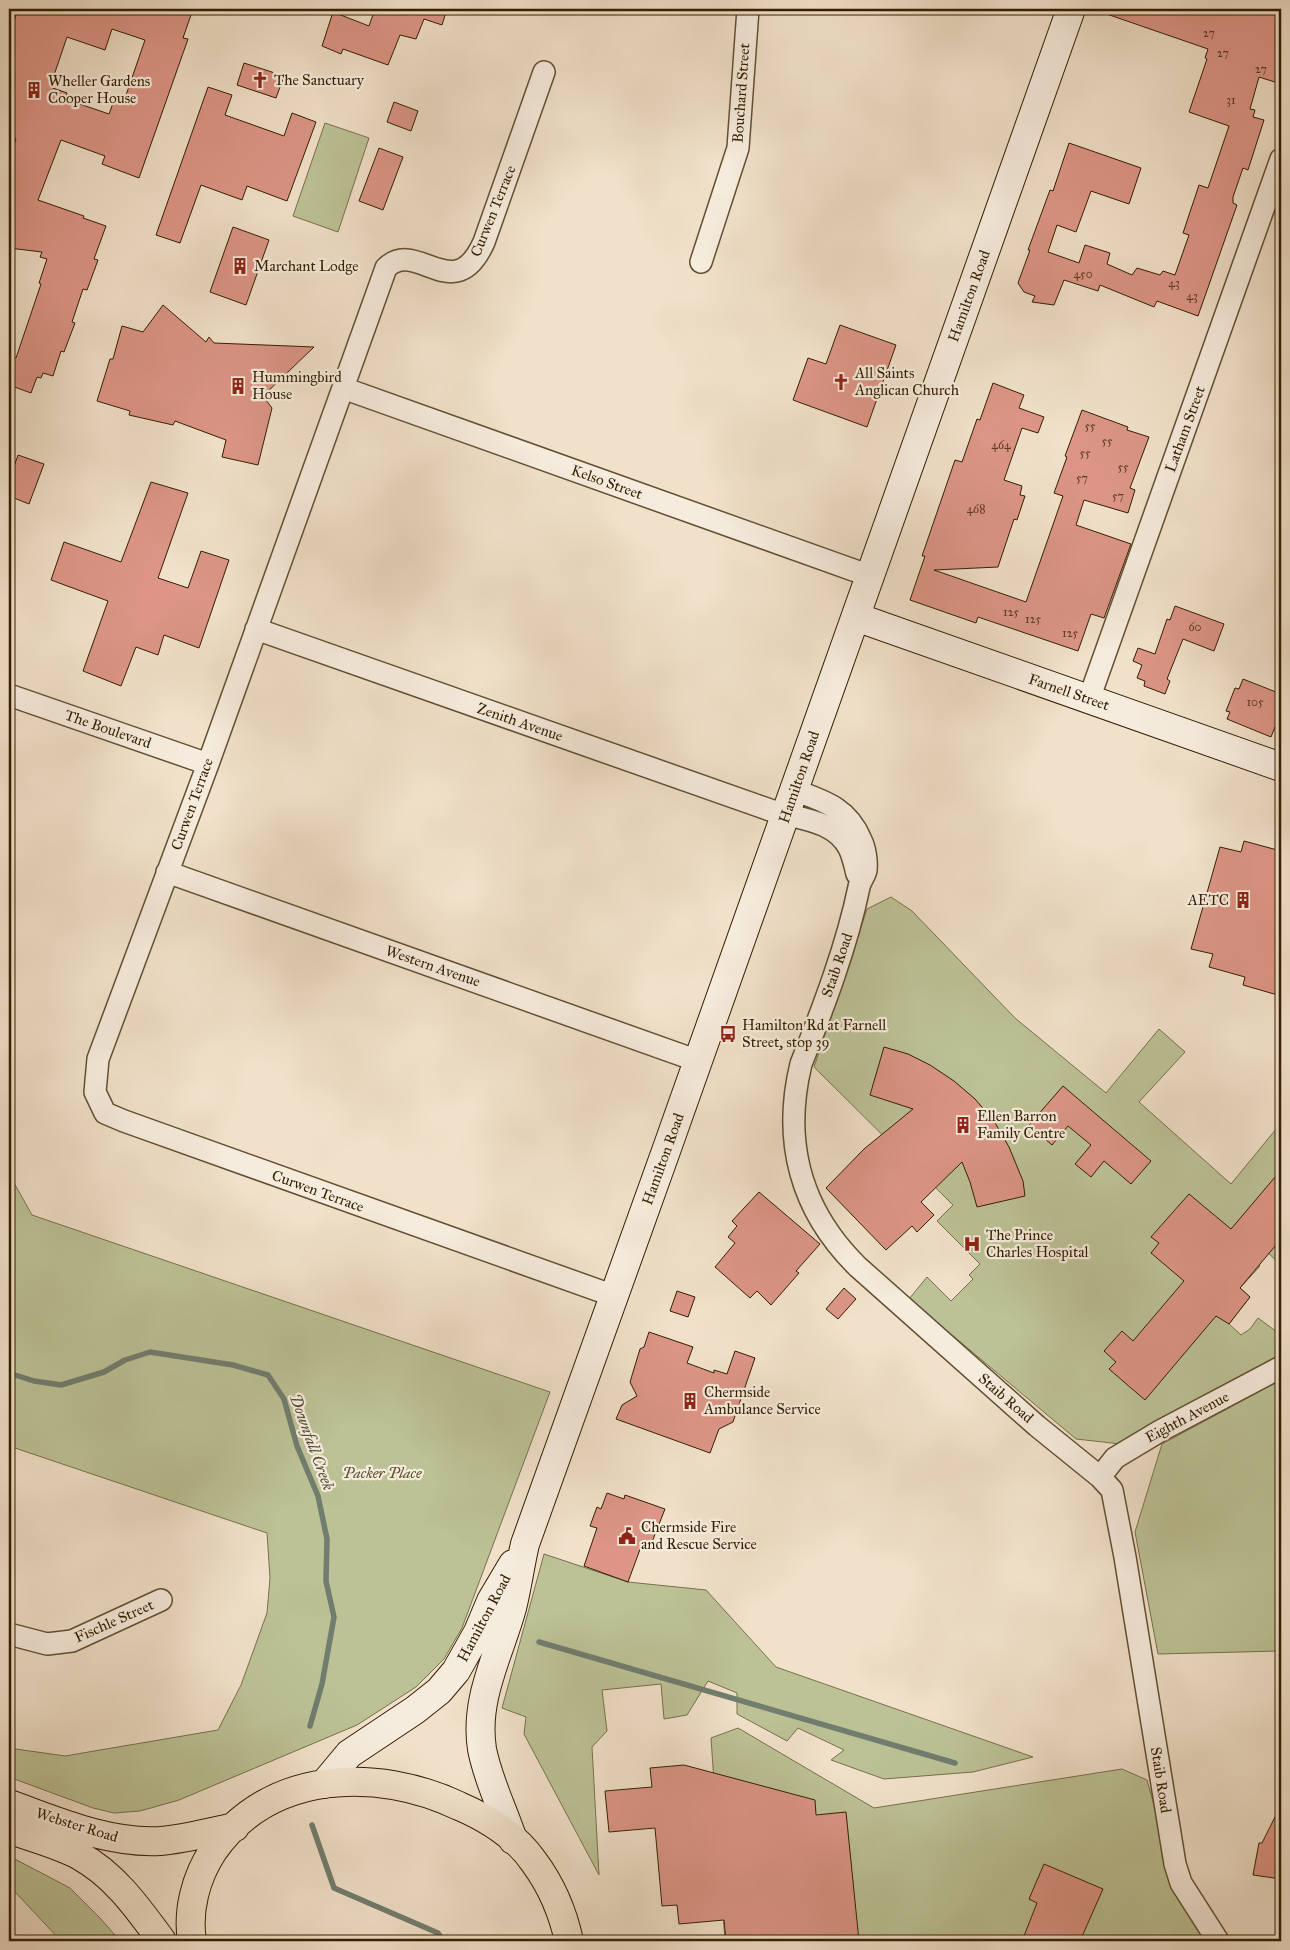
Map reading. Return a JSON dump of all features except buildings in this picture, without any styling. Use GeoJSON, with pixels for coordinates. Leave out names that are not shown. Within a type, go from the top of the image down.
{"type":"FeatureCollection","features":[{"type":"Feature","properties":{"kind":"main road","name":"Hamilton Road"},"geometry":{"type":"LineString","coordinates":[[512,1840],[504,1813],[492,1788],[486,1767],[480,1724],[487,1680],[512,1608],[525,1544],[1071,9]]}},
{"type":"Feature","properties":{"kind":"main road","name":"Farnell Street"},"geometry":{"type":"LineString","coordinates":[[856,617],[1281,767]]}},
{"type":"Feature","properties":{"kind":"main road","name":"Hamilton Road"},"geometry":{"type":"LineString","coordinates":[[324,1784],[349,1754],[416,1710],[438,1691],[456,1670],[474,1639],[491,1602],[525,1544]]}},
{"type":"Feature","properties":{"kind":"main road"},"geometry":{"type":"LineString","coordinates":[[192,1941],[191,1912],[200,1875],[217,1846],[235,1827],[273,1800],[290,1793],[324,1784],[361,1780],[427,1792],[472,1811],[492,1824],[512,1840],[534,1862],[556,1900],[566,1931],[586,1941]]}},
{"type":"Feature","properties":{"kind":"main road","name":"Webster Road"},"geometry":{"type":"LineString","coordinates":[[9,1804],[93,1832],[142,1841],[177,1840],[235,1827]]}},
{"type":"Feature","properties":{"kind":"main road","name":"Webster Road"},"geometry":{"type":"LineString","coordinates":[[9,1829],[60,1847],[80,1856],[99,1868],[131,1900],[162,1941]]}},
{"type":"Feature","properties":{"kind":"street","name":"Bouchard Street"},"geometry":{"type":"LineString","coordinates":[[701,262],[738,148],[748,9]]}},
{"type":"Feature","properties":{"kind":"street","name":"Curwen Terrace"},"geometry":{"type":"LineString","coordinates":[[544,72],[484,242],[474,261],[458,270],[449,271],[439,270],[404,258],[392,262],[382,276],[208,764],[98,1059],[95,1092],[105,1113],[133,1125],[614,1296]]}},
{"type":"Feature","properties":{"kind":"street","name":"Latham Street"},"geometry":{"type":"LineString","coordinates":[[1089,699],[1281,159]]}},
{"type":"Feature","properties":{"kind":"street","name":"Kelso Street"},"geometry":{"type":"LineString","coordinates":[[343,388],[870,576]]}},
{"type":"Feature","properties":{"kind":"street","name":"Zenith Avenue"},"geometry":{"type":"LineString","coordinates":[[256,629],[785,816]]}},
{"type":"Feature","properties":{"kind":"street","name":"The Boulevard"},"geometry":{"type":"LineString","coordinates":[[9,695],[208,764]]}},
{"type":"Feature","properties":{"kind":"street","name":"Staib Road"},"geometry":{"type":"LineString","coordinates":[[794,790],[835,807],[842,812],[856,829],[866,858],[866,872],[860,884],[854,912],[801,1064],[794,1101],[793,1124],[797,1158],[808,1196],[837,1246],[858,1267],[1037,1426],[1100,1477],[1112,1490],[1125,1556],[1175,1864],[1181,1884],[1218,1941]]}},
{"type":"Feature","properties":{"kind":"street","name":"Staib Road"},"geometry":{"type":"LineString","coordinates":[[785,816],[823,825],[841,837],[849,848],[860,884]]}},
{"type":"Feature","properties":{"kind":"street","name":"Western Avenue"},"geometry":{"type":"LineString","coordinates":[[167,872],[698,1061]]}},
{"type":"Feature","properties":{"kind":"street","name":"Eighth Avenue"},"geometry":{"type":"LineString","coordinates":[[1100,1477],[1115,1458],[1160,1431],[1281,1367]]}},
{"type":"Feature","properties":{"kind":"street","name":"Fischle Street"},"geometry":{"type":"LineString","coordinates":[[9,1634],[46,1644],[72,1642],[161,1600]]}},
{"type":"Feature","properties":{"kind":"green space"},"geometry":{"type":"Polygon","coordinates":[[[325,123],[369,138],[338,232],[293,216],[325,123]]]}},
{"type":"Feature","properties":{"kind":"green space"},"geometry":{"type":"Polygon","coordinates":[[[891,897],[912,911],[1015,1018],[1106,1093],[1159,1029],[1185,1052],[1139,1102],[1231,1184],[1281,1123],[1281,1265],[1251,1237],[1240,1250],[1260,1266],[1240,1288],[1250,1297],[1229,1324],[1241,1335],[1250,1329],[1258,1318],[1281,1335],[1281,1354],[1121,1444],[1076,1439],[909,1299],[927,1277],[951,1301],[973,1279],[969,1275],[980,1264],[937,1221],[953,1205],[814,1067],[867,909],[891,897]]]}},
{"type":"Feature","properties":{"kind":"green space","name":"Packer Place"},"geometry":{"type":"Polygon","coordinates":[[[9,1174],[32,1215],[550,1392],[462,1628],[444,1659],[416,1687],[357,1725],[179,1800],[140,1811],[114,1813],[93,1808],[9,1777],[9,1748],[65,1756],[218,1730],[241,1685],[267,1613],[270,1578],[267,1533],[9,1446],[9,1174]]]}},
{"type":"Feature","properties":{"kind":"green space"},"geometry":{"type":"Polygon","coordinates":[[[1281,1380],[1281,1651],[1158,1654],[1135,1532],[1162,1444],[1281,1380]]]}},
{"type":"Feature","properties":{"kind":"green space"},"geometry":{"type":"Polygon","coordinates":[[[544,1554],[628,1582],[706,1590],[776,1667],[1033,1757],[973,1772],[884,1779],[831,1760],[844,1750],[798,1728],[787,1741],[737,1714],[737,1693],[708,1681],[687,1715],[664,1719],[661,1684],[602,1690],[607,1731],[592,1747],[599,1875],[524,1734],[526,1717],[502,1708],[544,1554]]]}},
{"type":"Feature","properties":{"kind":"green space"},"geometry":{"type":"Polygon","coordinates":[[[738,1728],[874,1808],[1122,1769],[1147,1780],[1177,1887],[1210,1941],[725,1941],[711,1738],[738,1728]]]}},
{"type":"Feature","properties":{"kind":"green space"},"geometry":{"type":"Polygon","coordinates":[[[9,1856],[70,1888],[120,1941],[61,1941],[16,1893],[9,1889],[9,1856]]]}},
{"type":"Feature","properties":{"kind":"waterway","name":"Downfall Creek"},"geometry":{"type":"LineString","coordinates":[[9,1373],[34,1381],[61,1385],[104,1372],[125,1360],[150,1352],[233,1365],[268,1375],[284,1399],[297,1446],[318,1496],[327,1539],[326,1581],[334,1617],[322,1684],[310,1726]]}},
{"type":"Feature","properties":{"kind":"waterway"},"geometry":{"type":"LineString","coordinates":[[539,1642],[955,1763]]}},
{"type":"Feature","properties":{"kind":"waterway","name":"Downfall Creek"},"geometry":{"type":"LineString","coordinates":[[312,1825],[334,1888],[438,1933],[443,1941]]}},
{"type":"Feature","properties":{"kind":"place","name":"The Sanctuary"},"geometry":{"type":"Point","coordinates":[260,80]}},
{"type":"Feature","properties":{"kind":"place","name":"Wheller Gardens Cooper House"},"geometry":{"type":"Point","coordinates":[34,90]}},
{"type":"Feature","properties":{"kind":"place","name":"Marchant Lodge"},"geometry":{"type":"Point","coordinates":[240,266]}},
{"type":"Feature","properties":{"kind":"place","name":"All Saints Anglican Church"},"geometry":{"type":"Point","coordinates":[841,382]}},
{"type":"Feature","properties":{"kind":"place","name":"Hummingbird House"},"geometry":{"type":"Point","coordinates":[238,386]}},
{"type":"Feature","properties":{"kind":"place","name":"AETC"},"geometry":{"type":"Point","coordinates":[1243,900]}},
{"type":"Feature","properties":{"kind":"place","name":"Hamilton Rd at Farnell Street, stop 39"},"geometry":{"type":"Point","coordinates":[728,1034]}},
{"type":"Feature","properties":{"kind":"place","name":"Ellen Barron Family Centre"},"geometry":{"type":"Point","coordinates":[963,1125]}},
{"type":"Feature","properties":{"kind":"place","name":"The Prince Charles Hospital"},"geometry":{"type":"Point","coordinates":[972,1244]}},
{"type":"Feature","properties":{"kind":"place","name":"Chermside Ambulance Service"},"geometry":{"type":"Point","coordinates":[690,1401]}},
{"type":"Feature","properties":{"kind":"place","name":"Chermside Fire and Rescue Service"},"geometry":{"type":"Point","coordinates":[627,1536]}}]}
